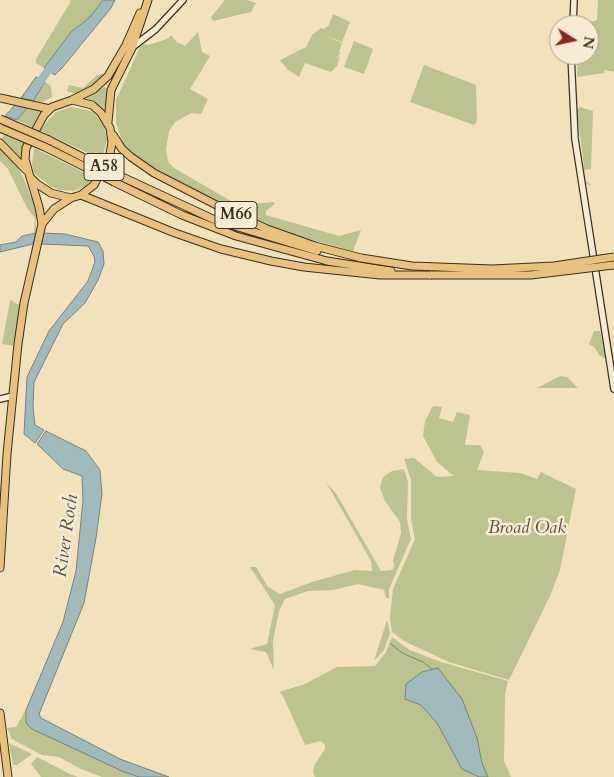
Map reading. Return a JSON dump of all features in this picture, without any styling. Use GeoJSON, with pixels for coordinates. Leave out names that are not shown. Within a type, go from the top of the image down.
{"type":"FeatureCollection","features":[{"type":"Feature","properties":{"kind":"highway","name":"A58"},"geometry":{"type":"LineString","coordinates":[[50,109],[72,100],[105,80],[133,34],[147,0]]}},
{"type":"Feature","properties":{"kind":"highway","name":"A58"},"geometry":{"type":"LineString","coordinates":[[41,228],[54,209],[71,198],[90,190],[110,154],[112,134],[108,122],[111,90],[132,48],[133,34]]}},
{"type":"Feature","properties":{"kind":"highway"},"geometry":{"type":"LineString","coordinates":[[3,99],[50,109],[39,122],[26,148],[24,159],[26,170]]}},
{"type":"Feature","properties":{"kind":"highway","name":"A58"},"geometry":{"type":"LineString","coordinates":[[72,100],[92,106],[108,122]]}},
{"type":"Feature","properties":{"kind":"highway","name":"M66"},"geometry":{"type":"LineString","coordinates":[[0,119],[116,178],[182,215],[236,236],[348,265],[431,275]]}},
{"type":"Feature","properties":{"kind":"highway","name":"M66"},"geometry":{"type":"LineString","coordinates":[[0,128],[47,144]]}},
{"type":"Feature","properties":{"kind":"highway","name":"M66"},"geometry":{"type":"LineString","coordinates":[[112,134],[122,149],[154,173],[259,225],[315,246],[362,258]]}},
{"type":"Feature","properties":{"kind":"highway"},"geometry":{"type":"LineString","coordinates":[[2,145],[26,170]]}},
{"type":"Feature","properties":{"kind":"highway","name":"A58"},"geometry":{"type":"LineString","coordinates":[[0,568],[13,396],[24,303],[41,228],[39,207],[26,170]]}},
{"type":"Feature","properties":{"kind":"highway","name":"A58"},"geometry":{"type":"LineString","coordinates":[[30,177],[51,193],[71,198]]}},
{"type":"Feature","properties":{"kind":"highway","name":"M66"},"geometry":{"type":"LineString","coordinates":[[116,178],[215,220],[327,253],[412,266],[492,269],[546,266],[614,257]]}},
{"type":"Feature","properties":{"kind":"highway","name":"A58"},"geometry":{"type":"LineString","coordinates":[[81,194],[123,211]]}},
{"type":"Feature","properties":{"kind":"highway","name":"M66"},"geometry":{"type":"LineString","coordinates":[[123,211],[221,249],[271,261],[340,271],[406,276],[531,275],[614,265]]}},
{"type":"Feature","properties":{"kind":"highway"},"geometry":{"type":"LineString","coordinates":[[0,713],[8,777]]}},
{"type":"Feature","properties":{"kind":"main road"},"geometry":{"type":"LineString","coordinates":[[132,48],[156,29],[183,0]]}},
{"type":"Feature","properties":{"kind":"main road"},"geometry":{"type":"LineString","coordinates":[[573,15],[574,0]]}},
{"type":"Feature","properties":{"kind":"main road"},"geometry":{"type":"LineString","coordinates":[[133,34],[156,29]]}},
{"type":"Feature","properties":{"kind":"main road"},"geometry":{"type":"LineString","coordinates":[[571,65],[572,100],[582,187],[614,389]]}},
{"type":"Feature","properties":{"kind":"main road"},"geometry":{"type":"LineString","coordinates":[[0,399],[13,396]]}},
{"type":"Feature","properties":{"kind":"green space"},"geometry":{"type":"Polygon","coordinates":[[[69,0],[103,0],[90,17],[71,32],[44,68],[36,63],[36,59],[71,1],[69,0]]]}},
{"type":"Feature","properties":{"kind":"green space"},"geometry":{"type":"Polygon","coordinates":[[[225,0],[247,0],[256,3],[251,12],[213,21],[211,17],[225,0]]]}},
{"type":"Feature","properties":{"kind":"green space"},"geometry":{"type":"Polygon","coordinates":[[[598,0],[614,0],[614,72],[605,70],[604,73],[577,77],[578,65],[599,65],[599,15],[597,15],[598,0]]]}},
{"type":"Feature","properties":{"kind":"green space"},"geometry":{"type":"Polygon","coordinates":[[[333,14],[350,22],[342,42],[324,35],[342,43],[339,52],[341,53],[336,58],[340,56],[337,66],[331,72],[305,63],[299,77],[288,70],[280,60],[306,47],[312,35],[329,25],[333,14]]]}},
{"type":"Feature","properties":{"kind":"green space"},"geometry":{"type":"Polygon","coordinates":[[[198,32],[202,52],[210,56],[190,89],[208,99],[201,114],[191,113],[175,122],[169,131],[166,149],[168,162],[174,168],[238,205],[274,202],[275,204],[266,211],[266,215],[339,236],[361,230],[353,251],[290,234],[259,222],[171,178],[141,160],[124,146],[116,123],[116,100],[140,47],[144,44],[149,45],[167,39],[171,35],[177,42],[185,46],[198,32]]]}},
{"type":"Feature","properties":{"kind":"green space"},"geometry":{"type":"Polygon","coordinates":[[[354,41],[373,49],[364,74],[344,67],[354,41]]]}},
{"type":"Feature","properties":{"kind":"green space"},"geometry":{"type":"Polygon","coordinates":[[[424,65],[476,85],[477,121],[474,125],[410,102],[424,65]]]}},
{"type":"Feature","properties":{"kind":"green space"},"geometry":{"type":"Polygon","coordinates":[[[102,74],[106,76],[83,92],[76,94],[67,91],[69,85],[83,88],[97,75],[102,74]]]}},
{"type":"Feature","properties":{"kind":"green space"},"geometry":{"type":"Polygon","coordinates":[[[45,82],[51,86],[52,97],[43,102],[33,101],[45,82]]]}},
{"type":"Feature","properties":{"kind":"green space"},"geometry":{"type":"Polygon","coordinates":[[[104,87],[108,89],[104,110],[86,98],[104,87]]]}},
{"type":"Feature","properties":{"kind":"green space"},"geometry":{"type":"Polygon","coordinates":[[[71,107],[91,111],[103,122],[107,139],[102,160],[40,130],[56,112],[71,107]]]}},
{"type":"Feature","properties":{"kind":"green space"},"geometry":{"type":"Polygon","coordinates":[[[580,107],[593,111],[591,169],[585,170],[586,181],[592,185],[586,184],[577,110],[580,107]]]}},
{"type":"Feature","properties":{"kind":"green space"},"geometry":{"type":"Polygon","coordinates":[[[27,108],[42,111],[32,127],[17,120],[27,108]]]}},
{"type":"Feature","properties":{"kind":"green space"},"geometry":{"type":"Polygon","coordinates":[[[5,135],[24,143],[20,159],[0,140],[5,135]]]}},
{"type":"Feature","properties":{"kind":"green space"},"geometry":{"type":"Polygon","coordinates":[[[0,147],[12,157],[24,179],[36,209],[36,233],[34,233],[35,218],[27,208],[8,169],[0,161],[0,147]]]}},
{"type":"Feature","properties":{"kind":"green space"},"geometry":{"type":"Polygon","coordinates":[[[34,148],[95,178],[84,187],[74,191],[60,190],[50,186],[34,173],[32,165],[34,148]]]}},
{"type":"Feature","properties":{"kind":"green space"},"geometry":{"type":"Polygon","coordinates":[[[10,300],[21,306],[14,346],[2,344],[10,300]]]}},
{"type":"Feature","properties":{"kind":"green space"},"geometry":{"type":"Polygon","coordinates":[[[594,331],[600,331],[606,359],[599,355],[595,348],[589,344],[594,331]]]}},
{"type":"Feature","properties":{"kind":"green space"},"geometry":{"type":"Polygon","coordinates":[[[560,376],[567,377],[578,388],[537,388],[560,376]]]}},
{"type":"Feature","properties":{"kind":"green space","name":"Broad Oak"},"geometry":{"type":"Polygon","coordinates":[[[433,406],[442,407],[439,418],[453,422],[457,412],[470,415],[465,445],[480,445],[484,452],[477,470],[520,473],[537,479],[541,472],[576,489],[560,570],[550,596],[509,680],[449,662],[404,641],[392,632],[390,618],[393,589],[415,539],[411,519],[411,480],[404,459],[414,458],[437,477],[454,476],[437,462],[423,436],[425,421],[433,406]]]}},
{"type":"Feature","properties":{"kind":"green space"},"geometry":{"type":"Polygon","coordinates":[[[404,469],[408,482],[407,519],[411,539],[389,589],[389,598],[386,598],[384,590],[358,584],[333,590],[308,591],[285,599],[279,611],[273,641],[274,670],[266,652],[249,649],[267,644],[275,605],[250,567],[256,567],[268,587],[280,594],[315,581],[355,570],[372,571],[371,561],[326,482],[337,495],[381,571],[392,570],[395,566],[393,561],[401,533],[400,522],[385,501],[380,488],[383,477],[392,471],[404,469]]]}},
{"type":"Feature","properties":{"kind":"green space"},"geometry":{"type":"Polygon","coordinates":[[[387,620],[390,633],[384,650],[374,661],[387,620]]]}},
{"type":"Feature","properties":{"kind":"green space"},"geometry":{"type":"Polygon","coordinates":[[[392,637],[410,650],[441,662],[508,681],[505,694],[504,761],[511,777],[488,777],[482,763],[477,738],[462,699],[405,699],[421,705],[437,723],[462,769],[479,777],[315,777],[313,771],[315,764],[325,749],[325,745],[321,741],[305,745],[283,696],[279,692],[305,684],[337,667],[375,666],[386,652],[392,637]]]}},
{"type":"Feature","properties":{"kind":"green space"},"geometry":{"type":"Polygon","coordinates":[[[26,710],[26,723],[32,729],[139,777],[102,777],[81,769],[59,757],[42,755],[12,739],[7,728],[16,727],[26,710]]]}},
{"type":"Feature","properties":{"kind":"green space"},"geometry":{"type":"Polygon","coordinates":[[[9,743],[32,754],[17,765],[13,765],[9,743]]]}},
{"type":"Feature","properties":{"kind":"green space"},"geometry":{"type":"Polygon","coordinates":[[[37,757],[78,777],[41,777],[31,764],[37,757]]]}},
{"type":"Feature","properties":{"kind":"water"},"geometry":{"type":"Polygon","coordinates":[[[103,0],[115,0],[111,8],[62,68],[55,75],[44,68],[71,32],[90,17],[103,0]]]}},
{"type":"Feature","properties":{"kind":"water"},"geometry":{"type":"Polygon","coordinates":[[[36,77],[45,82],[33,101],[21,98],[36,77]]]}},
{"type":"Feature","properties":{"kind":"water"},"geometry":{"type":"Polygon","coordinates":[[[15,105],[27,108],[17,120],[5,116],[15,105]]]}},
{"type":"Feature","properties":{"kind":"water"},"geometry":{"type":"Polygon","coordinates":[[[36,233],[33,244],[0,252],[0,245],[16,242],[22,236],[36,233]]]}},
{"type":"Feature","properties":{"kind":"water"},"geometry":{"type":"Polygon","coordinates":[[[43,233],[65,234],[98,242],[103,251],[104,264],[98,280],[85,303],[63,324],[34,382],[33,407],[35,425],[44,430],[35,443],[24,434],[27,377],[49,331],[88,281],[95,262],[88,246],[41,244],[43,233]]]}},
{"type":"Feature","properties":{"kind":"water"},"geometry":{"type":"Polygon","coordinates":[[[46,431],[86,451],[100,470],[102,494],[84,603],[39,714],[41,718],[120,759],[169,777],[139,777],[122,771],[32,729],[26,723],[26,710],[63,622],[76,571],[83,500],[82,476],[63,469],[37,444],[46,431]]]}},
{"type":"Feature","properties":{"kind":"water"},"geometry":{"type":"Polygon","coordinates":[[[438,668],[462,699],[477,738],[482,763],[488,777],[479,777],[462,769],[437,723],[421,705],[405,699],[406,684],[422,672],[438,668]]]}},
{"type":"Feature","properties":{"kind":"waterway","name":"River Roch"},"geometry":{"type":"LineString","coordinates":[[36,87],[53,64]]}},
{"type":"Feature","properties":{"kind":"waterway"},"geometry":{"type":"LineString","coordinates":[[391,644],[402,653],[423,662],[432,669]]}}]}
